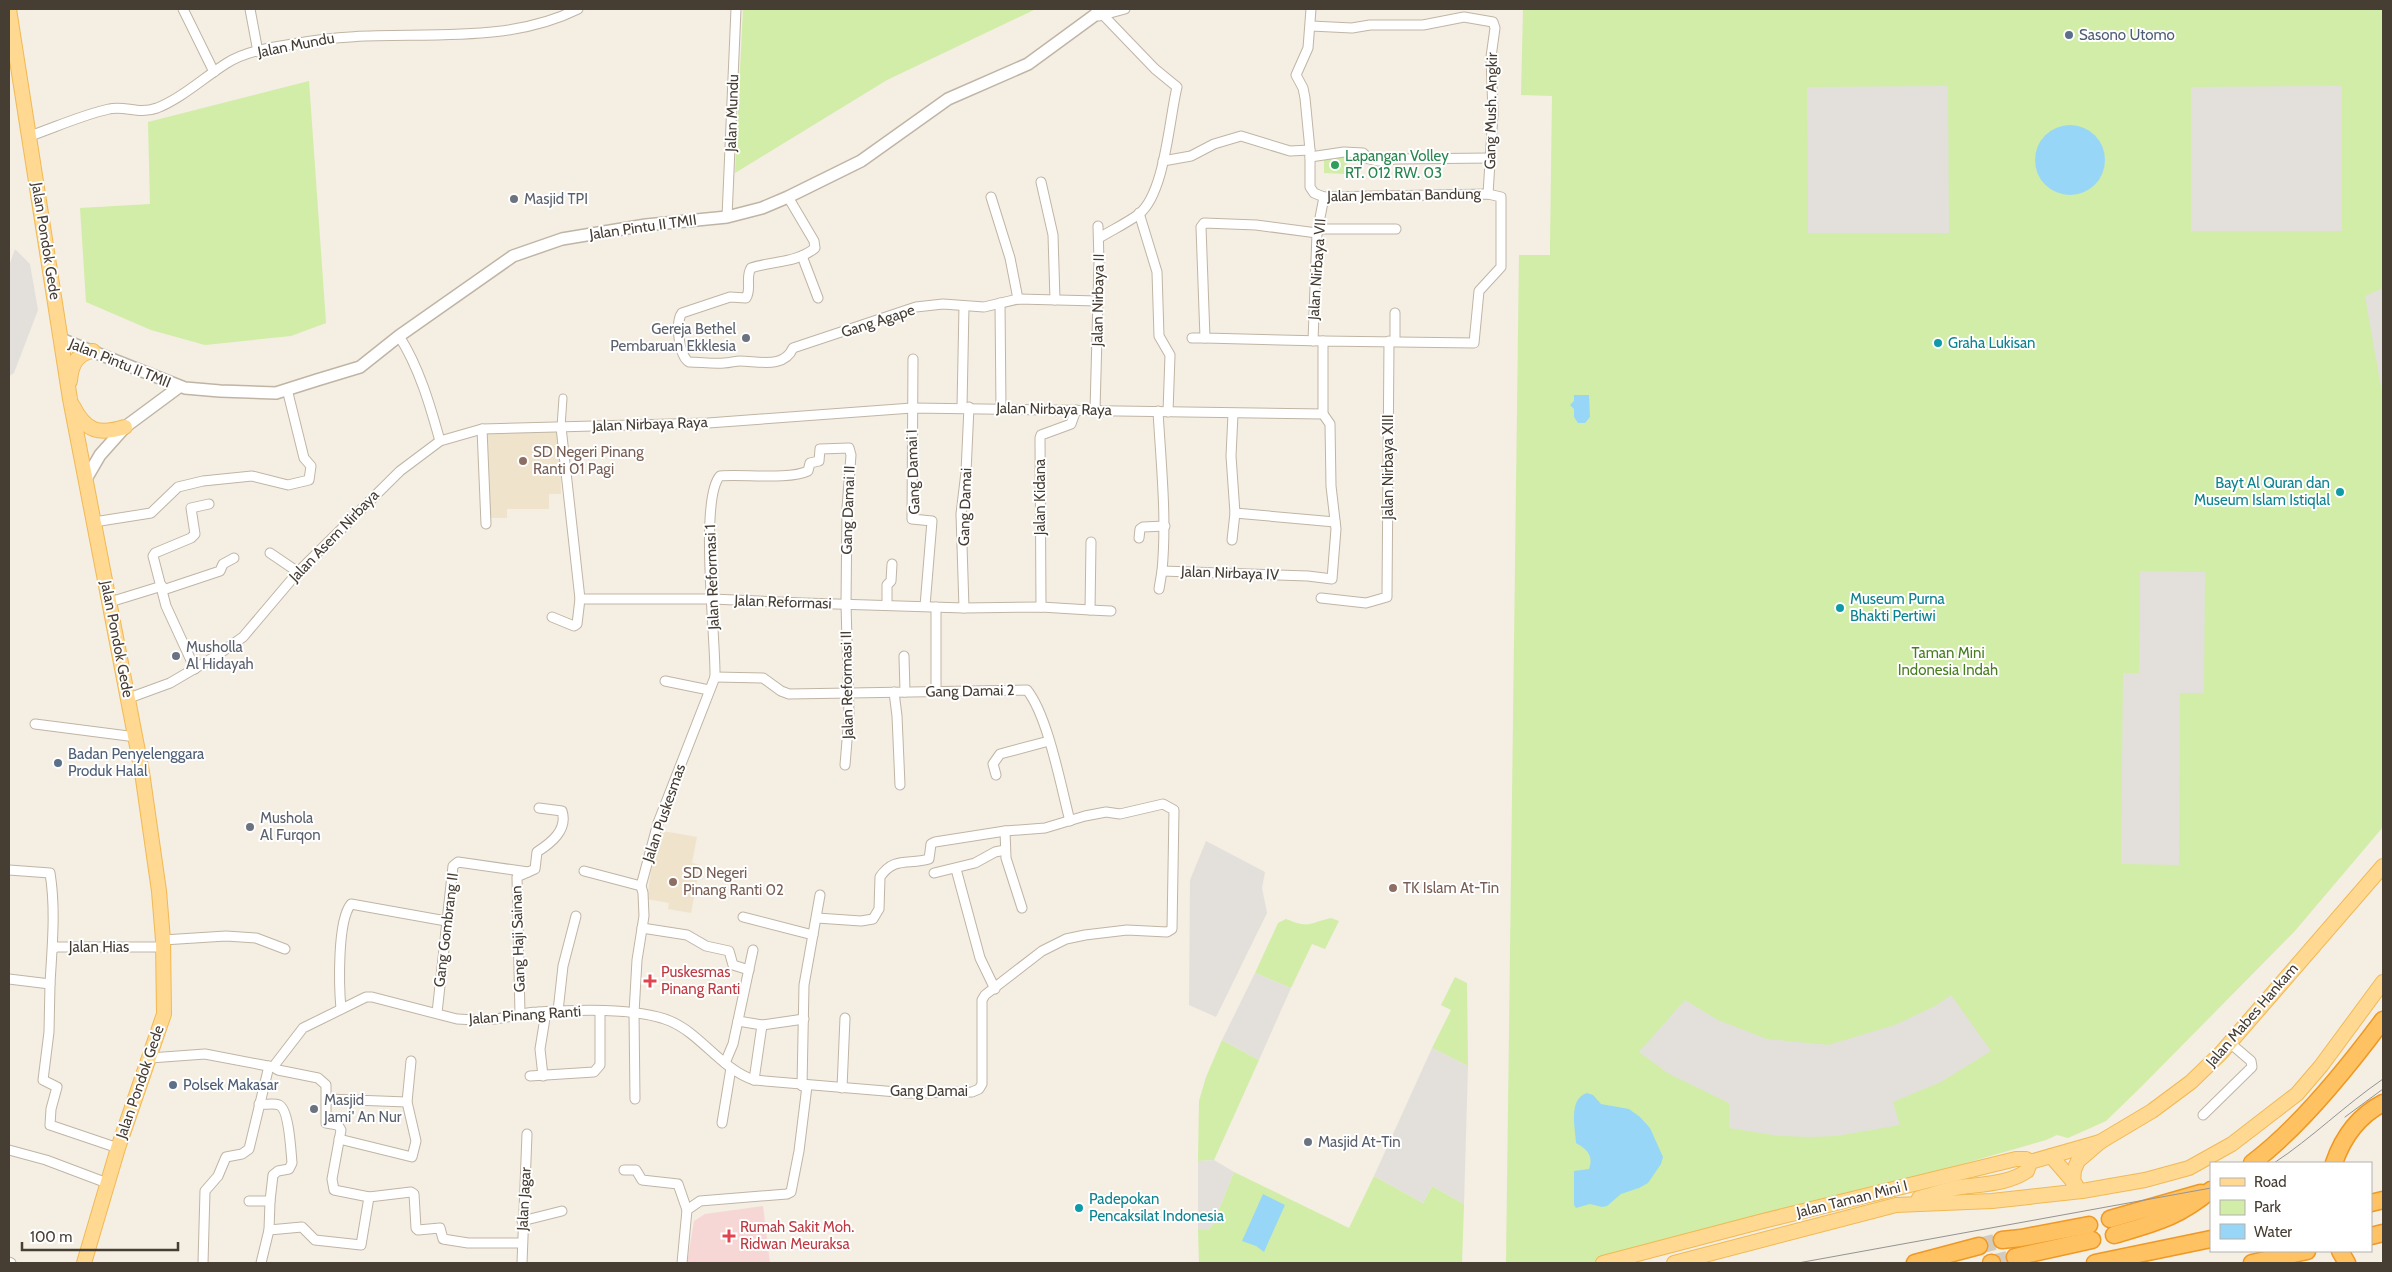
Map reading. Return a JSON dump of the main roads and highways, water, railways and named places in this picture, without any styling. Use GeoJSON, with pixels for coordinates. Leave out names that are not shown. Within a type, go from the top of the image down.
{"type":"FeatureCollection","features":[{"type":"Feature","properties":{"kind":"highway"},"geometry":{"type":"LineString","coordinates":[[2253,1162],[2275,1146],[2358,1054],[2383,1020]]}},
{"type":"Feature","properties":{"kind":"highway"},"geometry":{"type":"LineString","coordinates":[[2334,1162],[2339,1150],[2356,1123],[2367,1112],[2383,1103]]}},
{"type":"Feature","properties":{"kind":"highway"},"geometry":{"type":"LineString","coordinates":[[2110,1219],[2210,1190]]}},
{"type":"Feature","properties":{"kind":"highway"},"geometry":{"type":"LineString","coordinates":[[2114,1235],[2172,1217],[2191,1207],[2210,1191]]}},
{"type":"Feature","properties":{"kind":"highway"},"geometry":{"type":"LineString","coordinates":[[2002,1240],[2091,1232],[2015,1257]]}},
{"type":"Feature","properties":{"kind":"highway"},"geometry":{"type":"LineString","coordinates":[[2095,1263],[2210,1239]]}},
{"type":"Feature","properties":{"kind":"highway"},"geometry":{"type":"LineString","coordinates":[[1915,1263],[1979,1246]]}},
{"type":"Feature","properties":{"kind":"highway"},"geometry":{"type":"LineString","coordinates":[[2252,1263],[2302,1252]]}},
{"type":"Feature","properties":{"kind":"highway"},"geometry":{"type":"LineString","coordinates":[[2341,1252],[2347,1263]]}},
{"type":"Feature","properties":{"kind":"main road","name":"Jalan Pondok Gede"},"geometry":{"type":"LineString","coordinates":[[9,9],[69,397],[136,737],[159,891],[163,944],[164,1014],[118,1148],[84,1263]]}},
{"type":"Feature","properties":{"kind":"main road"},"geometry":{"type":"LineString","coordinates":[[93,351],[81,354],[74,364],[69,397],[77,414],[92,429],[109,432],[125,427]]}},
{"type":"Feature","properties":{"kind":"main road","name":"Jalan Mabes Hankam"},"geometry":{"type":"LineString","coordinates":[[2100,1142],[2152,1111],[2191,1082],[2230,1043],[2383,866]]}},
{"type":"Feature","properties":{"kind":"main road"},"geometry":{"type":"LineString","coordinates":[[2078,1187],[2145,1180],[2189,1168],[2232,1144],[2297,1094],[2321,1066],[2383,982]]}},
{"type":"Feature","properties":{"kind":"main road"},"geometry":{"type":"LineString","coordinates":[[2078,1187],[2074,1170],[2078,1161],[2100,1142]]}},
{"type":"Feature","properties":{"kind":"main road","name":"Jalan Taman Mini I"},"geometry":{"type":"LineString","coordinates":[[1603,1263],[1772,1218],[2016,1159],[2026,1159],[2030,1162],[2100,1142]]}},
{"type":"Feature","properties":{"kind":"main road"},"geometry":{"type":"LineString","coordinates":[[2050,1156],[2078,1187]]}},
{"type":"Feature","properties":{"kind":"main road"},"geometry":{"type":"LineString","coordinates":[[1896,1205],[1959,1187],[1997,1182],[2015,1177],[2027,1171],[2030,1162]]}},
{"type":"Feature","properties":{"kind":"main road","name":"Jalan Taman Mini I"},"geometry":{"type":"LineString","coordinates":[[1674,1263],[1896,1205],[1992,1201],[2078,1187]]}},
{"type":"Feature","properties":{"kind":"water"},"geometry":{"type":"Polygon","coordinates":[[[2070,125],[2083,128],[2095,135],[2102,147],[2105,160],[2102,173],[2095,185],[2083,192],[2070,195],[2057,192],[2045,185],[2038,173],[2035,160],[2038,147],[2045,135],[2057,128],[2070,125]]]}},
{"type":"Feature","properties":{"kind":"water"},"geometry":{"type":"Polygon","coordinates":[[[1574,395],[1589,395],[1590,417],[1585,423],[1578,423],[1574,417],[1574,409],[1570,405],[1574,401],[1574,395]]]}},
{"type":"Feature","properties":{"kind":"water"},"geometry":{"type":"Polygon","coordinates":[[[1587,1093],[1593,1095],[1601,1104],[1629,1109],[1640,1117],[1650,1128],[1663,1157],[1661,1164],[1648,1183],[1621,1194],[1607,1206],[1602,1207],[1590,1204],[1576,1208],[1574,1205],[1574,1171],[1589,1169],[1591,1160],[1586,1150],[1576,1143],[1574,1114],[1577,1101],[1587,1093]]]}},
{"type":"Feature","properties":{"kind":"water"},"geometry":{"type":"Polygon","coordinates":[[[1263,1194],[1285,1205],[1264,1252],[1256,1246],[1242,1241],[1263,1194]]]}},
{"type":"Feature","properties":{"kind":"tunnel"},"geometry":{"type":"LineString","coordinates":[[1979,1246],[2002,1240]]}},
{"type":"Feature","properties":{"kind":"tunnel"},"geometry":{"type":"LineString","coordinates":[[1992,1263],[2015,1257]]}},
{"type":"Feature","properties":{"kind":"tram line"},"geometry":{"type":"LineString","coordinates":[[2275,1162],[2383,1079]]}},
{"type":"Feature","properties":{"kind":"tram line"},"geometry":{"type":"LineString","coordinates":[[2345,1117],[2383,1089]]}},
{"type":"Feature","properties":{"kind":"tram line"},"geometry":{"type":"LineString","coordinates":[[1798,1263],[2210,1188]]}},
{"type":"Feature","properties":{"kind":"place","name":"Sasono Utomo"},"geometry":{"type":"Point","coordinates":[2069,35]}},
{"type":"Feature","properties":{"kind":"place","name":"Lapangan Volley RT. 012 RW. 03"},"geometry":{"type":"Point","coordinates":[1335,165]}},
{"type":"Feature","properties":{"kind":"place","name":"Masjid TPI"},"geometry":{"type":"Point","coordinates":[514,199]}},
{"type":"Feature","properties":{"kind":"place","name":"Gereja Bethel Pembaruan Ekklesia"},"geometry":{"type":"Point","coordinates":[746,338]}},
{"type":"Feature","properties":{"kind":"place","name":"Graha Lukisan"},"geometry":{"type":"Point","coordinates":[1938,343]}},
{"type":"Feature","properties":{"kind":"place","name":"SD Negeri Pinang Ranti 01 Pagi"},"geometry":{"type":"Point","coordinates":[523,461]}},
{"type":"Feature","properties":{"kind":"place","name":"Bayt Al Quran dan Museum Islam Istiqlal"},"geometry":{"type":"Point","coordinates":[2340,492]}},
{"type":"Feature","properties":{"kind":"place","name":"Museum Purna Bhakti Pertiwi"},"geometry":{"type":"Point","coordinates":[1840,608]}},
{"type":"Feature","properties":{"kind":"place","name":"Musholla Al Hidayah"},"geometry":{"type":"Point","coordinates":[176,656]}},
{"type":"Feature","properties":{"kind":"place","name":"Badan Penyelenggara Produk Halal"},"geometry":{"type":"Point","coordinates":[58,763]}},
{"type":"Feature","properties":{"kind":"place","name":"Mushola Al Furqon"},"geometry":{"type":"Point","coordinates":[250,827]}},
{"type":"Feature","properties":{"kind":"place","name":"SD Negeri Pinang Ranti 02"},"geometry":{"type":"Point","coordinates":[673,882]}},
{"type":"Feature","properties":{"kind":"place","name":"TK Islam At-Tin"},"geometry":{"type":"Point","coordinates":[1393,888]}},
{"type":"Feature","properties":{"kind":"place","name":"Puskesmas Pinang Ranti"},"geometry":{"type":"Point","coordinates":[650,981]}},
{"type":"Feature","properties":{"kind":"place","name":"Polsek Makasar"},"geometry":{"type":"Point","coordinates":[173,1085]}},
{"type":"Feature","properties":{"kind":"place","name":"Masjid Jami' An Nur"},"geometry":{"type":"Point","coordinates":[314,1109]}},
{"type":"Feature","properties":{"kind":"place","name":"Masjid At-Tin"},"geometry":{"type":"Point","coordinates":[1308,1142]}},
{"type":"Feature","properties":{"kind":"place","name":"Padepokan Pencaksilat Indonesia"},"geometry":{"type":"Point","coordinates":[1079,1208]}},
{"type":"Feature","properties":{"kind":"place","name":"Rumah Sakit Moh. Ridwan Meuraksa"},"geometry":{"type":"Point","coordinates":[729,1236]}},
{"type":"Feature","properties":{"kind":"park label","name":"Taman Mini Indonesia Indah"},"geometry":{"type":"Point","coordinates":[1948,662]}}]}
